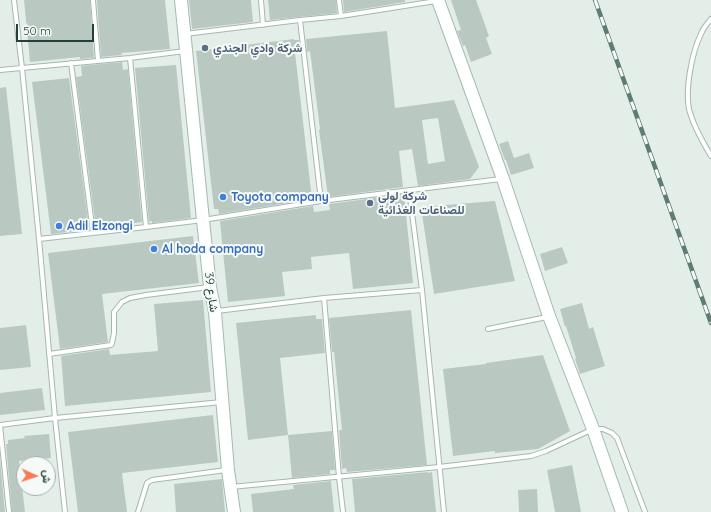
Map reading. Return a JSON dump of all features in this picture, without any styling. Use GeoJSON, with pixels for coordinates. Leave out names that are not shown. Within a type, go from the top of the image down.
{"type":"FeatureCollection","features":[{"type":"Feature","properties":{"kind":"street","name":"شارع 39"},"geometry":{"type":"LineString","coordinates":[[181,0],[210,287],[215,312],[228,470],[234,512]]}},
{"type":"Feature","properties":{"kind":"street"},"geometry":{"type":"LineString","coordinates":[[438,0],[503,179],[549,316],[593,429],[622,512]]}},
{"type":"Feature","properties":{"kind":"lane"},"geometry":{"type":"LineString","coordinates":[[14,0],[22,68],[65,512]]}},
{"type":"Feature","properties":{"kind":"lane"},"geometry":{"type":"LineString","coordinates":[[93,0],[98,60]]}},
{"type":"Feature","properties":{"kind":"lane"},"geometry":{"type":"LineString","coordinates":[[261,0],[263,24]]}},
{"type":"Feature","properties":{"kind":"lane"},"geometry":{"type":"LineString","coordinates":[[339,0],[341,16]]}},
{"type":"Feature","properties":{"kind":"lane"},"geometry":{"type":"LineString","coordinates":[[185,34],[341,16],[438,0]]}},
{"type":"Feature","properties":{"kind":"lane"},"geometry":{"type":"LineString","coordinates":[[711,19],[701,33],[693,56],[688,95],[689,108],[693,122],[711,156]]}},
{"type":"Feature","properties":{"kind":"lane"},"geometry":{"type":"LineString","coordinates":[[300,20],[321,201]]}},
{"type":"Feature","properties":{"kind":"lane"},"geometry":{"type":"LineString","coordinates":[[0,70],[130,58],[186,51]]}},
{"type":"Feature","properties":{"kind":"lane"},"geometry":{"type":"LineString","coordinates":[[130,58],[146,227]]}},
{"type":"Feature","properties":{"kind":"lane"},"geometry":{"type":"LineString","coordinates":[[71,63],[93,233]]}},
{"type":"Feature","properties":{"kind":"lane"},"geometry":{"type":"LineString","coordinates":[[39,239],[203,220],[321,201],[503,179]]}},
{"type":"Feature","properties":{"kind":"lane"},"geometry":{"type":"LineString","coordinates":[[409,190],[422,290],[444,512]]}},
{"type":"Feature","properties":{"kind":"lane"},"geometry":{"type":"LineString","coordinates":[[50,354],[111,345],[114,333],[114,312],[122,302],[130,298],[210,287]]}},
{"type":"Feature","properties":{"kind":"lane"},"geometry":{"type":"LineString","coordinates":[[215,312],[324,298],[422,290]]}},
{"type":"Feature","properties":{"kind":"lane"},"geometry":{"type":"LineString","coordinates":[[324,298],[338,477],[343,512]]}},
{"type":"Feature","properties":{"kind":"lane"},"geometry":{"type":"LineString","coordinates":[[488,329],[549,316]]}},
{"type":"Feature","properties":{"kind":"lane"},"geometry":{"type":"LineString","coordinates":[[9,512],[0,425],[55,418],[222,402]]}},
{"type":"Feature","properties":{"kind":"lane"},"geometry":{"type":"LineString","coordinates":[[230,487],[439,467],[531,456],[546,452],[593,429],[603,429],[612,433],[617,438],[645,512]]}},
{"type":"Feature","properties":{"kind":"lane"},"geometry":{"type":"LineString","coordinates":[[138,512],[146,483],[152,480],[228,470]]}},
{"type":"Feature","properties":{"kind":"building"},"geometry":{"type":"Polygon","coordinates":[[[24,0],[90,0],[94,58],[80,59],[80,57],[30,62],[24,0]]]}},
{"type":"Feature","properties":{"kind":"building"},"geometry":{"type":"Polygon","coordinates":[[[97,0],[165,0],[170,49],[121,53],[122,55],[101,57],[97,0]]]}},
{"type":"Feature","properties":{"kind":"building"},"geometry":{"type":"Polygon","coordinates":[[[189,0],[251,0],[253,22],[192,29],[189,0]]]}},
{"type":"Feature","properties":{"kind":"building"},"geometry":{"type":"Polygon","coordinates":[[[268,0],[336,0],[337,13],[270,20],[268,0]]]}},
{"type":"Feature","properties":{"kind":"building"},"geometry":{"type":"Polygon","coordinates":[[[343,0],[405,0],[405,2],[344,12],[343,0]]]}},
{"type":"Feature","properties":{"kind":"building"},"geometry":{"type":"Polygon","coordinates":[[[451,0],[476,0],[489,36],[486,38],[492,54],[471,62],[465,45],[463,46],[457,31],[461,30],[451,0]]]}},
{"type":"Feature","properties":{"kind":"building"},"geometry":{"type":"Polygon","coordinates":[[[387,31],[395,108],[454,100],[479,167],[470,179],[418,186],[412,149],[399,151],[403,187],[328,197],[310,51],[307,52],[306,39],[387,31]],[[438,118],[422,120],[428,164],[445,161],[438,118]]]}},
{"type":"Feature","properties":{"kind":"building"},"geometry":{"type":"Polygon","coordinates":[[[294,39],[299,40],[300,52],[295,53],[312,199],[219,214],[218,209],[214,209],[196,51],[294,39]]]}},
{"type":"Feature","properties":{"kind":"building"},"geometry":{"type":"Polygon","coordinates":[[[122,62],[123,70],[128,69],[142,222],[96,228],[76,77],[82,76],[81,66],[122,62]]]}},
{"type":"Feature","properties":{"kind":"building"},"geometry":{"type":"Polygon","coordinates":[[[176,65],[191,218],[152,223],[152,221],[149,222],[135,68],[176,65]]]}},
{"type":"Feature","properties":{"kind":"building"},"geometry":{"type":"Polygon","coordinates":[[[69,78],[89,228],[86,230],[51,234],[32,82],[69,78]]]}},
{"type":"Feature","properties":{"kind":"building"},"geometry":{"type":"Polygon","coordinates":[[[6,87],[22,234],[0,236],[0,88],[6,87]]]}},
{"type":"Feature","properties":{"kind":"building"},"geometry":{"type":"Polygon","coordinates":[[[508,141],[514,158],[529,153],[534,168],[511,175],[499,144],[508,141]]]}},
{"type":"Feature","properties":{"kind":"building"},"geometry":{"type":"Polygon","coordinates":[[[404,194],[413,283],[353,289],[349,253],[311,257],[312,269],[282,272],[285,296],[228,302],[220,221],[313,206],[314,212],[330,210],[329,204],[404,194]]]}},
{"type":"Feature","properties":{"kind":"building"},"geometry":{"type":"Polygon","coordinates":[[[495,201],[515,281],[434,294],[421,207],[495,201]]]}},
{"type":"Feature","properties":{"kind":"building"},"geometry":{"type":"Polygon","coordinates":[[[193,236],[199,283],[102,294],[108,342],[60,349],[48,253],[193,236]]]}},
{"type":"Feature","properties":{"kind":"building"},"geometry":{"type":"Polygon","coordinates":[[[562,247],[568,263],[545,271],[540,254],[562,247]]]}},
{"type":"Feature","properties":{"kind":"building"},"geometry":{"type":"Polygon","coordinates":[[[203,300],[211,392],[65,406],[61,356],[109,349],[110,355],[158,351],[154,304],[203,300]]]}},
{"type":"Feature","properties":{"kind":"building"},"geometry":{"type":"Polygon","coordinates":[[[582,303],[589,329],[593,327],[605,366],[580,374],[560,309],[582,303]]]}},
{"type":"Feature","properties":{"kind":"building"},"geometry":{"type":"Polygon","coordinates":[[[411,310],[427,465],[347,472],[346,468],[342,469],[339,430],[342,430],[329,318],[411,310]]]}},
{"type":"Feature","properties":{"kind":"building"},"geometry":{"type":"Polygon","coordinates":[[[316,315],[316,319],[322,319],[325,353],[280,358],[288,435],[248,440],[236,323],[316,315]]]}},
{"type":"Feature","properties":{"kind":"building"},"geometry":{"type":"Polygon","coordinates":[[[26,325],[31,367],[0,370],[0,328],[26,325]]]}},
{"type":"Feature","properties":{"kind":"building"},"geometry":{"type":"Polygon","coordinates":[[[543,355],[570,431],[538,449],[495,453],[495,451],[453,456],[443,369],[543,355]]]}},
{"type":"Feature","properties":{"kind":"building"},"geometry":{"type":"Polygon","coordinates":[[[42,388],[45,410],[0,415],[0,393],[42,388]]]}},
{"type":"Feature","properties":{"kind":"building"},"geometry":{"type":"Polygon","coordinates":[[[213,415],[218,462],[122,473],[127,512],[78,512],[68,432],[213,415]]]}},
{"type":"Feature","properties":{"kind":"building"},"geometry":{"type":"Polygon","coordinates":[[[332,431],[335,470],[330,470],[330,474],[292,478],[288,435],[332,431]]]}},
{"type":"Feature","properties":{"kind":"building"},"geometry":{"type":"Polygon","coordinates":[[[49,434],[51,456],[16,456],[16,496],[23,496],[25,512],[12,512],[6,444],[8,444],[8,440],[25,438],[24,436],[49,434]]]}},
{"type":"Feature","properties":{"kind":"building"},"geometry":{"type":"Polygon","coordinates":[[[0,459],[5,512],[0,512],[0,459]]]}},
{"type":"Feature","properties":{"kind":"building"},"geometry":{"type":"Polygon","coordinates":[[[572,465],[581,512],[555,512],[547,470],[572,465]]]}},
{"type":"Feature","properties":{"kind":"building"},"geometry":{"type":"Polygon","coordinates":[[[432,472],[436,512],[355,512],[352,479],[432,472]]]}},
{"type":"Feature","properties":{"kind":"building"},"geometry":{"type":"Polygon","coordinates":[[[222,479],[225,512],[176,512],[174,484],[222,479]]]}},
{"type":"Feature","properties":{"kind":"building"},"geometry":{"type":"Polygon","coordinates":[[[331,481],[334,512],[253,512],[251,494],[294,489],[293,485],[331,481]]]}},
{"type":"Feature","properties":{"kind":"building"},"geometry":{"type":"Polygon","coordinates":[[[537,489],[538,512],[519,512],[518,490],[537,489]]]}},
{"type":"Feature","properties":{"kind":"railway"},"geometry":{"type":"LineString","coordinates":[[595,0],[711,323]]}},
{"type":"Feature","properties":{"kind":"place","name":"شركة وادي الجندي"},"geometry":{"type":"Point","coordinates":[205,48]}},
{"type":"Feature","properties":{"kind":"place","name":"Toyota company"},"geometry":{"type":"Point","coordinates":[223,197]}},
{"type":"Feature","properties":{"kind":"place","name":"شركة لولي للصناعات الغذائية"},"geometry":{"type":"Point","coordinates":[370,203]}},
{"type":"Feature","properties":{"kind":"place","name":"Adil Elzongi"},"geometry":{"type":"Point","coordinates":[59,226]}},
{"type":"Feature","properties":{"kind":"place","name":"Al hoda company"},"geometry":{"type":"Point","coordinates":[154,249]}}]}
